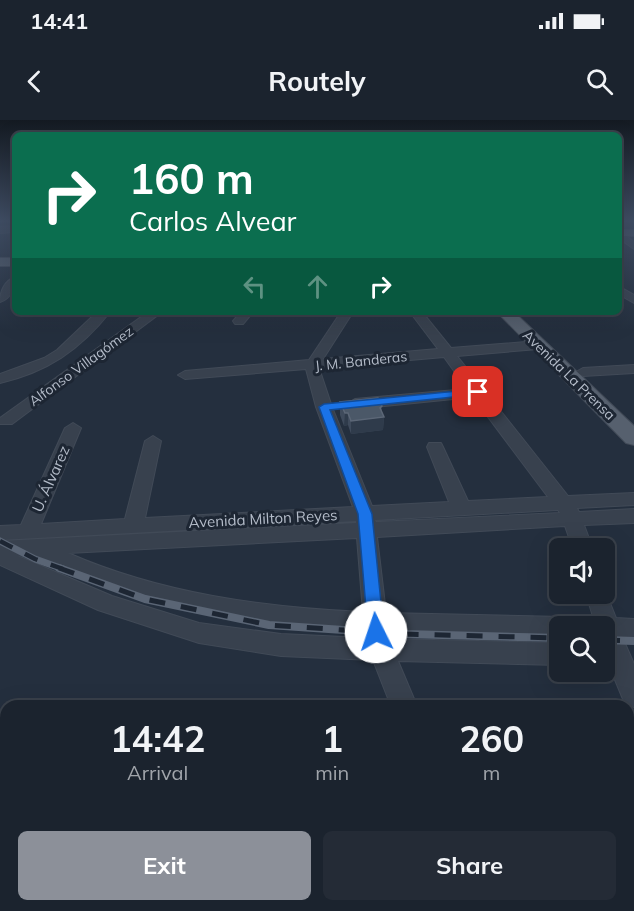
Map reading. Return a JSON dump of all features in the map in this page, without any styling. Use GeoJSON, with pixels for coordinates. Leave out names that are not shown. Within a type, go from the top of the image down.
{"type":"FeatureCollection","features":[{"type":"Feature","properties":{"kind":"main road","name":"Avenida La Prensa"},"geometry":{"type":"LineString","coordinates":[[508,315],[634,438]]}},
{"type":"Feature","properties":{"kind":"main road","name":"Avenida La Prensa"},"geometry":{"type":"LineString","coordinates":[[522,315],[634,419]]}},
{"type":"Feature","properties":{"kind":"street"},"geometry":{"type":"LineString","coordinates":[[0,298],[12,284]]}},
{"type":"Feature","properties":{"kind":"street"},"geometry":{"type":"LineString","coordinates":[[622,290],[634,300]]}},
{"type":"Feature","properties":{"kind":"street"},"geometry":{"type":"LineString","coordinates":[[0,379],[49,361],[62,353],[101,315]]}},
{"type":"Feature","properties":{"kind":"street","name":"Alfonso Villagómez"},"geometry":{"type":"LineString","coordinates":[[6,421],[152,315]]}},
{"type":"Feature","properties":{"kind":"street"},"geometry":{"type":"LineString","coordinates":[[345,315],[312,366],[324,407],[366,522],[378,637],[402,700]]}},
{"type":"Feature","properties":{"kind":"street"},"geometry":{"type":"LineString","coordinates":[[418,315],[569,511],[579,538]]}},
{"type":"Feature","properties":{"kind":"street","name":"J. M. Banderas"},"geometry":{"type":"LineString","coordinates":[[184,375],[312,366],[538,345]]}},
{"type":"Feature","properties":{"kind":"street"},"geometry":{"type":"LineString","coordinates":[[583,372],[634,369]]}},
{"type":"Feature","properties":{"kind":"street"},"geometry":{"type":"LineString","coordinates":[[324,407],[478,392]]}},
{"type":"Feature","properties":{"kind":"street"},"geometry":{"type":"LineString","coordinates":[[0,403],[22,409]]}},
{"type":"Feature","properties":{"kind":"street","name":"U. Álvarez"},"geometry":{"type":"LineString","coordinates":[[31,538],[73,428]]}},
{"type":"Feature","properties":{"kind":"street"},"geometry":{"type":"LineString","coordinates":[[134,525],[153,441]]}},
{"type":"Feature","properties":{"kind":"street"},"geometry":{"type":"LineString","coordinates":[[435,447],[461,508]]}},
{"type":"Feature","properties":{"kind":"street","name":"Avenida Milton Reyes"},"geometry":{"type":"LineString","coordinates":[[31,538],[569,511],[634,499]]}},
{"type":"Feature","properties":{"kind":"street","name":"Avenida Milton Reyes"},"geometry":{"type":"LineString","coordinates":[[31,538],[134,525],[366,522],[461,508],[569,511],[634,516]]}},
{"type":"Feature","properties":{"kind":"street"},"geometry":{"type":"LineString","coordinates":[[1,540],[31,538],[55,558],[127,586],[240,612],[324,621],[378,637],[549,653]]}},
{"type":"Feature","properties":{"kind":"street"},"geometry":{"type":"LineString","coordinates":[[1,540],[33,573],[106,603],[199,633],[281,645],[549,628]]}},
{"type":"Feature","properties":{"kind":"street"},"geometry":{"type":"LineString","coordinates":[[615,629],[634,629]]}},
{"type":"Feature","properties":{"kind":"street"},"geometry":{"type":"LineString","coordinates":[[619,655],[634,695]]}},
{"type":"Feature","properties":{"kind":"building"},"geometry":{"type":"Polygon","coordinates":[[[378,398],[384,417],[351,421],[340,402],[378,398]]]}},
{"type":"Feature","properties":{"kind":"railway"},"geometry":{"type":"LineString","coordinates":[[0,541],[35,559],[63,569]]}},
{"type":"Feature","properties":{"kind":"railway"},"geometry":{"type":"LineString","coordinates":[[59,568],[145,599],[269,625],[403,634],[549,638]]}},
{"type":"Feature","properties":{"kind":"railway"},"geometry":{"type":"LineString","coordinates":[[615,640],[634,641]]}},
{"type":"Feature","properties":{"kind":"route"},"geometry":{"type":"LineString","coordinates":[[376,632],[365,514],[324,407],[478,392]]}}]}
